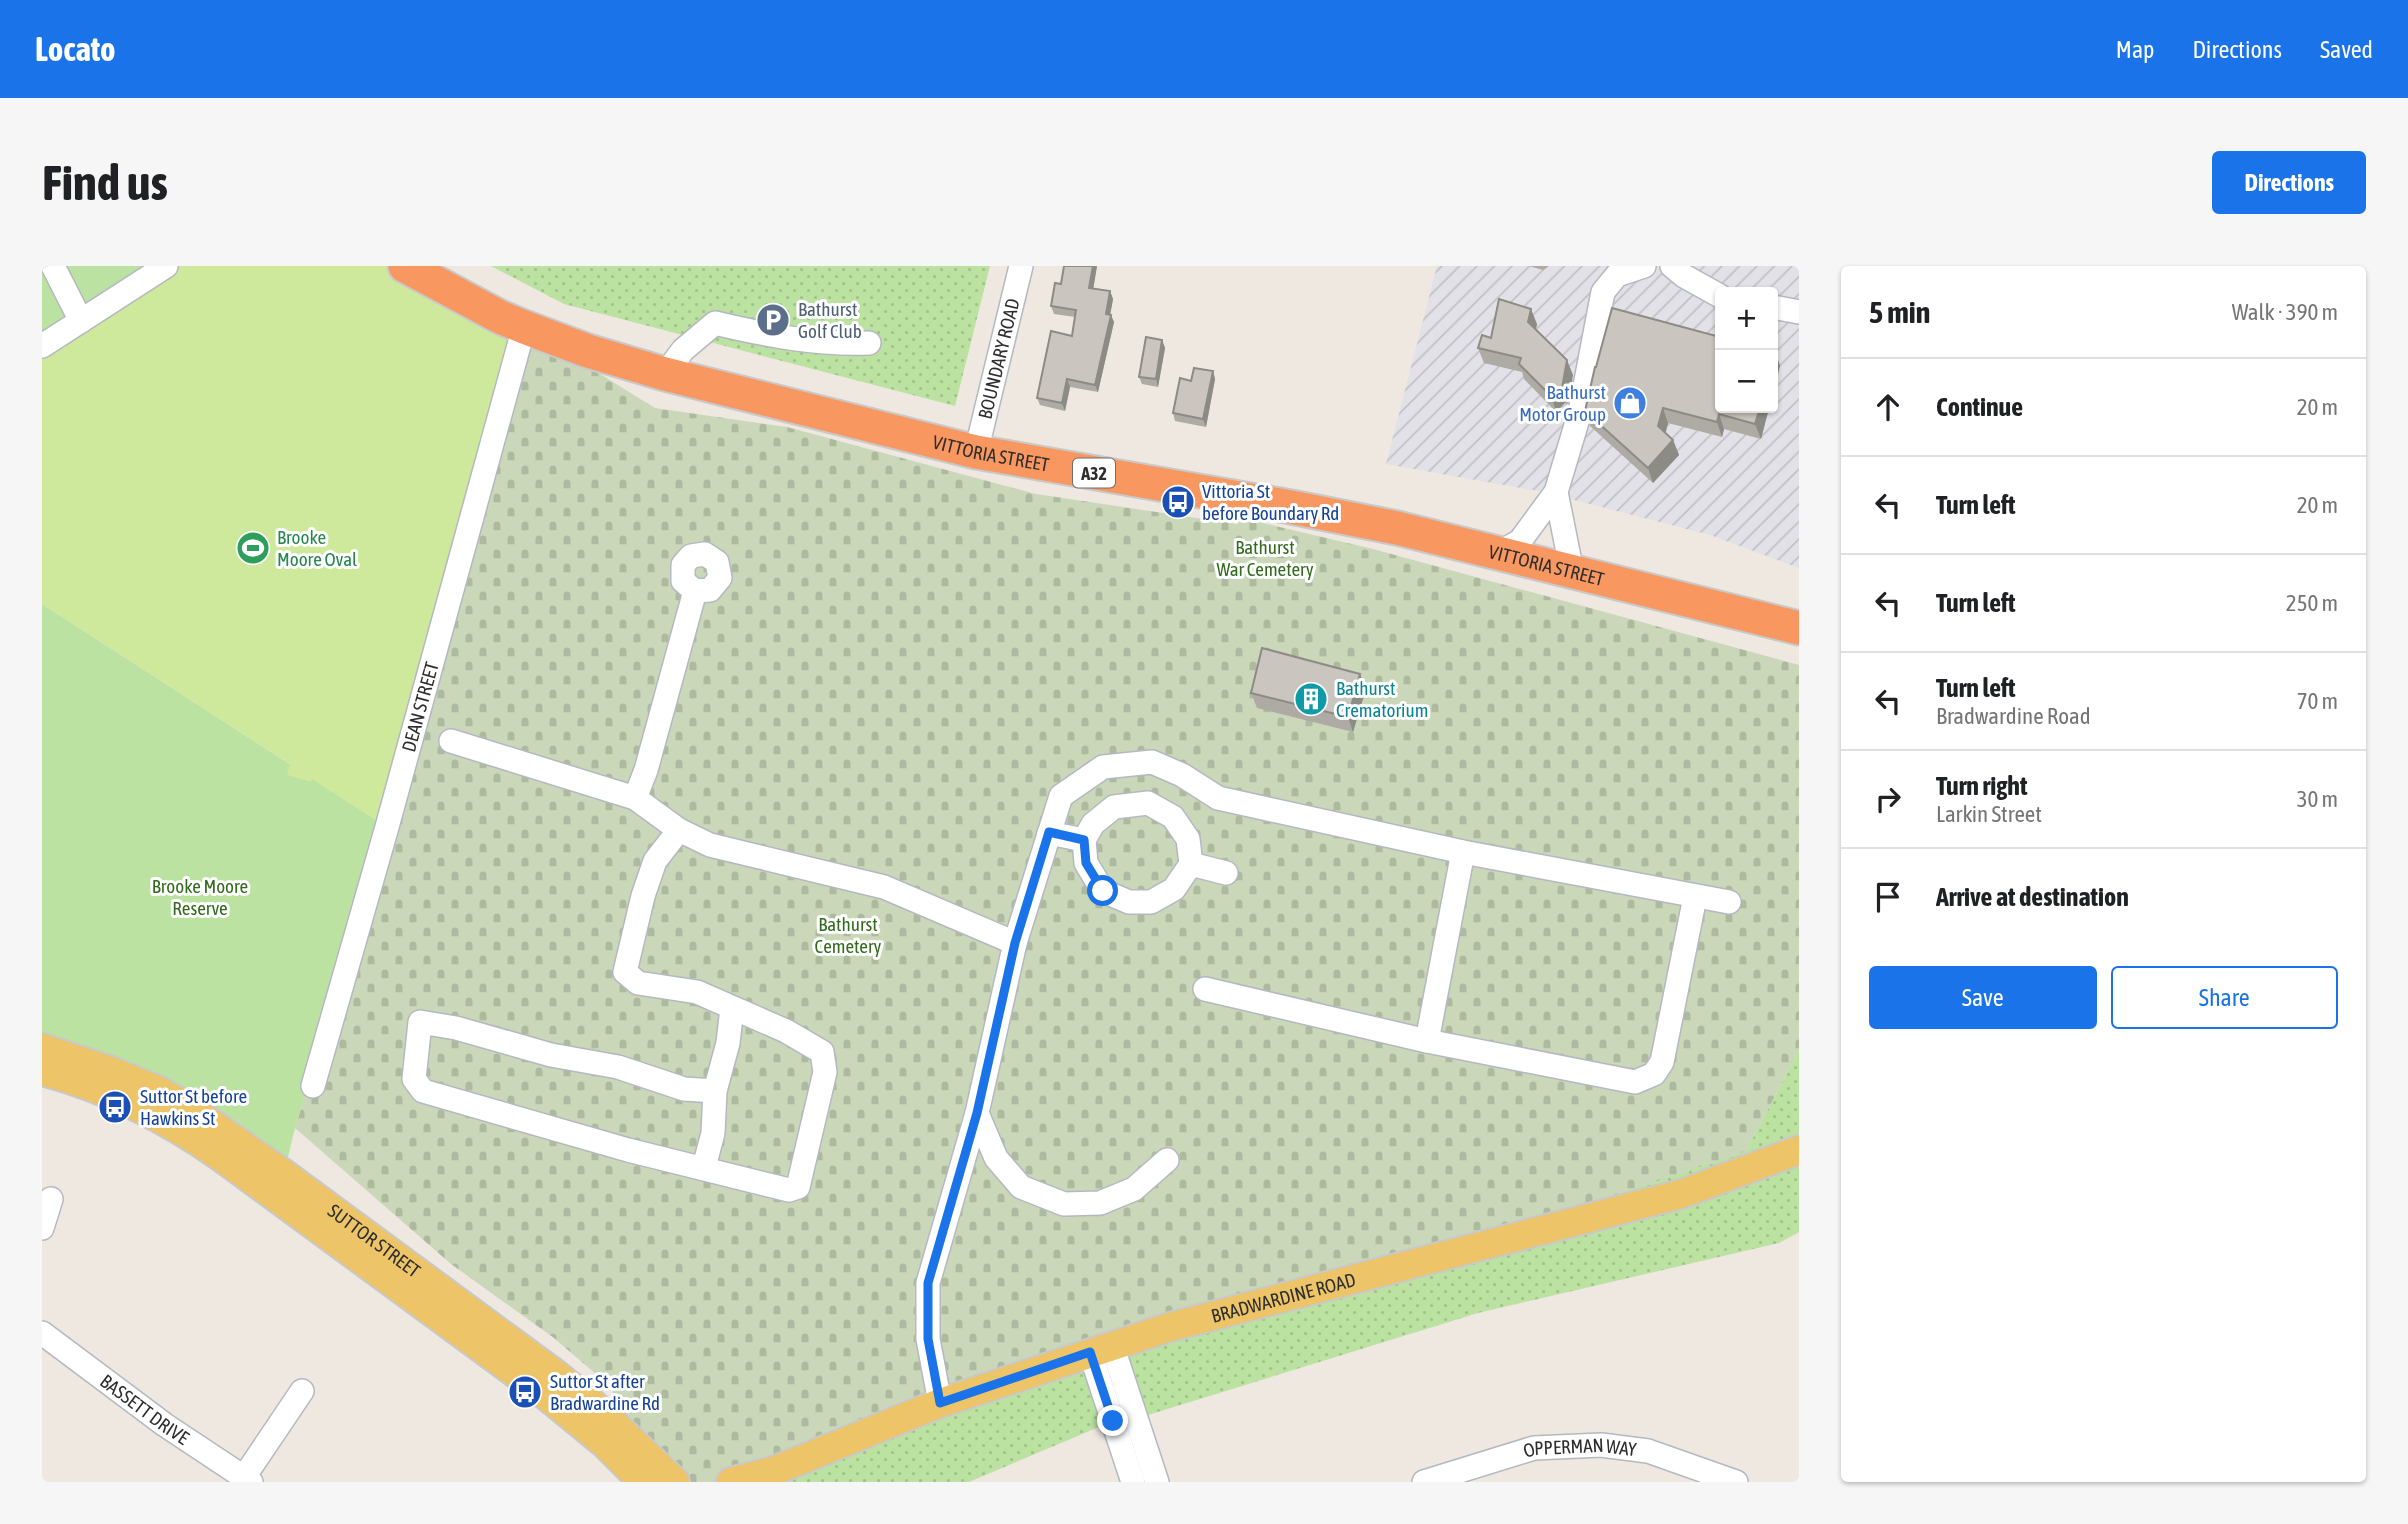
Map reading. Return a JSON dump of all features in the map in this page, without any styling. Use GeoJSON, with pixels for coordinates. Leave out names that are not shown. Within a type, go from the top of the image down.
{"type":"FeatureCollection","features":[{"type":"Feature","properties":{"kind":"highway","name":"VITTORIA STREET"},"geometry":{"type":"LineString","coordinates":[[405,266],[524,327],[588,351],[665,374],[976,452],[1340,516],[1799,628]]}},
{"type":"Feature","properties":{"kind":"main road","name":"SUTTOR STREET"},"geometry":{"type":"LineString","coordinates":[[42,1048],[157,1090],[231,1136],[554,1373],[603,1413],[675,1482]]}},
{"type":"Feature","properties":{"kind":"main road","name":"SUTTOR STREET"},"geometry":{"type":"LineString","coordinates":[[42,1071],[94,1088],[184,1131],[544,1394],[604,1444],[643,1482]]}},
{"type":"Feature","properties":{"kind":"main road","name":"BRADWARDINE ROAD"},"geometry":{"type":"LineString","coordinates":[[731,1482],[765,1478],[940,1403],[1170,1327],[1681,1194],[1799,1150]]}},
{"type":"Feature","properties":{"kind":"main road"},"geometry":{"type":"LineString","coordinates":[[604,1444],[614,1463],[618,1482]]}},
{"type":"Feature","properties":{"kind":"street"},"geometry":{"type":"LineString","coordinates":[[53,266],[81,321]]}},
{"type":"Feature","properties":{"kind":"street"},"geometry":{"type":"LineString","coordinates":[[42,346],[166,266]]}},
{"type":"Feature","properties":{"kind":"street","name":"BOUNDARY ROAD"},"geometry":{"type":"LineString","coordinates":[[976,452],[1021,266]]}},
{"type":"Feature","properties":{"kind":"street"},"geometry":{"type":"LineString","coordinates":[[1499,553],[1520,541],[1556,492],[1580,412],[1603,292],[1618,275],[1644,266]]}},
{"type":"Feature","properties":{"kind":"street"},"geometry":{"type":"LineString","coordinates":[[1672,266],[1715,293]]}},
{"type":"Feature","properties":{"kind":"street"},"geometry":{"type":"LineString","coordinates":[[1778,308],[1799,313]]}},
{"type":"Feature","properties":{"kind":"street"},"geometry":{"type":"LineString","coordinates":[[665,374],[683,351],[715,323],[837,344],[869,344]]}},
{"type":"Feature","properties":{"kind":"street","name":"DEAN STREET"},"geometry":{"type":"LineString","coordinates":[[313,1086],[524,327]]}},
{"type":"Feature","properties":{"kind":"street"},"geometry":{"type":"LineString","coordinates":[[1556,492],[1572,572]]}},
{"type":"Feature","properties":{"kind":"street"},"geometry":{"type":"LineString","coordinates":[[635,798],[646,770],[695,591]]}},
{"type":"Feature","properties":{"kind":"street"},"geometry":{"type":"LineString","coordinates":[[451,741],[635,798],[679,830],[710,845],[884,887],[1015,943]]}},
{"type":"Feature","properties":{"kind":"street"},"geometry":{"type":"LineString","coordinates":[[940,1403],[928,1339],[928,1283],[977,1113],[1015,943],[1061,796],[1103,767],[1152,762],[1182,775],[1218,798],[1463,852],[1729,902]]}},
{"type":"Feature","properties":{"kind":"street"},"geometry":{"type":"LineString","coordinates":[[1148,803],[1173,817],[1188,839],[1191,864],[1174,890],[1151,902],[1129,902],[1103,891],[1086,863],[1084,840],[1093,824],[1114,807],[1148,803]]}},
{"type":"Feature","properties":{"kind":"street"},"geometry":{"type":"LineString","coordinates":[[679,830],[655,861],[643,896],[625,972],[638,983],[697,992],[786,1031],[822,1052],[825,1072],[798,1187],[789,1190],[628,1150],[424,1091],[414,1079],[420,1021],[456,1028],[551,1055],[618,1068],[684,1089],[715,1091]]}},
{"type":"Feature","properties":{"kind":"street"},"geometry":{"type":"LineString","coordinates":[[1049,832],[1084,840]]}},
{"type":"Feature","properties":{"kind":"street"},"geometry":{"type":"LineString","coordinates":[[1427,1041],[1463,852]]}},
{"type":"Feature","properties":{"kind":"street"},"geometry":{"type":"LineString","coordinates":[[1191,864],[1226,873]]}},
{"type":"Feature","properties":{"kind":"street"},"geometry":{"type":"LineString","coordinates":[[1205,989],[1427,1041],[1635,1082],[1654,1074],[1662,1062],[1695,897]]}},
{"type":"Feature","properties":{"kind":"street"},"geometry":{"type":"LineString","coordinates":[[704,1167],[713,1133],[715,1091],[728,1043],[732,1007]]}},
{"type":"Feature","properties":{"kind":"street"},"geometry":{"type":"LineString","coordinates":[[977,1113],[996,1158],[1021,1187],[1064,1204],[1100,1203],[1134,1189],[1167,1160]]}},
{"type":"Feature","properties":{"kind":"street"},"geometry":{"type":"LineString","coordinates":[[42,1228],[51,1199]]}},
{"type":"Feature","properties":{"kind":"street","name":"BASSETT DRIVE"},"geometry":{"type":"LineString","coordinates":[[42,1333],[165,1425],[248,1480]]}},
{"type":"Feature","properties":{"kind":"street"},"geometry":{"type":"LineString","coordinates":[[1101,1349],[1133,1482]]}},
{"type":"Feature","properties":{"kind":"street"},"geometry":{"type":"LineString","coordinates":[[1101,1349],[1157,1482]]}},
{"type":"Feature","properties":{"kind":"street"},"geometry":{"type":"LineString","coordinates":[[248,1480],[302,1391]]}},
{"type":"Feature","properties":{"kind":"street","name":"OPPERMAN WAY"},"geometry":{"type":"LineString","coordinates":[[1424,1482],[1534,1448],[1601,1445],[1648,1451],[1736,1482]]}},
{"type":"Feature","properties":{"kind":"shaded area"},"geometry":{"type":"Polygon","coordinates":[[[1437,266],[1799,266],[1799,568],[1710,535],[1543,492],[1386,464],[1437,266]]]}},
{"type":"Feature","properties":{"kind":"green space"},"geometry":{"type":"Polygon","coordinates":[[[42,266],[166,266],[42,346],[42,266]]]}},
{"type":"Feature","properties":{"kind":"green space","name":"Brooke Moore Oval"},"geometry":{"type":"Polygon","coordinates":[[[166,266],[408,266],[524,327],[387,827],[312,779],[311,782],[287,775],[290,764],[42,604],[42,346],[166,266]]]}},
{"type":"Feature","properties":{"kind":"green space","name":"Bathurst Golf Club"},"geometry":{"type":"Polygon","coordinates":[[[491,266],[990,266],[955,406],[564,304],[491,266]]]}},
{"type":"Feature","properties":{"kind":"green space","name":"Bathurst Cemetery"},"geometry":{"type":"Polygon","coordinates":[[[524,327],[655,408],[787,427],[1036,494],[1237,524],[1242,518],[1373,549],[1799,665],[1799,1050],[1746,1151],[1408,1265],[731,1482],[675,1482],[620,1428],[612,1388],[554,1338],[451,1264],[295,1128],[387,827],[524,327]]]}},
{"type":"Feature","properties":{"kind":"green space","name":"Brooke Moore Reserve"},"geometry":{"type":"Polygon","coordinates":[[[42,604],[387,827],[295,1128],[284,1174],[42,1048],[42,604]]]}},
{"type":"Feature","properties":{"kind":"green space"},"geometry":{"type":"Polygon","coordinates":[[[1799,1050],[1799,1232],[1779,1243],[1478,1313],[1135,1419],[1112,1345],[1746,1151],[1799,1050]]]}},
{"type":"Feature","properties":{"kind":"green space"},"geometry":{"type":"Polygon","coordinates":[[[1090,1352],[1113,1421],[969,1482],[755,1482],[1090,1352]]]}},
{"type":"Feature","properties":{"kind":"building"},"geometry":{"type":"Polygon","coordinates":[[[1064,266],[1093,266],[1089,288],[1110,291],[1106,314],[1111,315],[1095,385],[1067,379],[1062,403],[1037,398],[1051,331],[1072,336],[1076,310],[1051,306],[1055,283],[1061,284],[1064,266]]]}},
{"type":"Feature","properties":{"kind":"building"},"geometry":{"type":"Polygon","coordinates":[[[1499,299],[1531,309],[1528,322],[1567,360],[1562,388],[1551,396],[1519,364],[1521,358],[1478,348],[1482,335],[1491,338],[1499,299]]]}},
{"type":"Feature","properties":{"kind":"building"},"geometry":{"type":"Polygon","coordinates":[[[1612,308],[1715,336],[1715,413],[1758,413],[1755,424],[1719,414],[1717,422],[1663,408],[1658,426],[1673,440],[1648,468],[1585,411],[1612,308]]]}},
{"type":"Feature","properties":{"kind":"building"},"geometry":{"type":"Polygon","coordinates":[[[1146,337],[1162,340],[1156,379],[1139,377],[1146,337]]]}},
{"type":"Feature","properties":{"kind":"building"},"geometry":{"type":"Polygon","coordinates":[[[1194,368],[1213,371],[1203,419],[1173,413],[1180,378],[1191,381],[1194,368]]]}},
{"type":"Feature","properties":{"kind":"building","name":"Bathurst Crematorium"},"geometry":{"type":"Polygon","coordinates":[[[1262,648],[1360,674],[1348,717],[1251,693],[1262,648]]]}},
{"type":"Feature","properties":{"kind":"place","name":"Bathurst Golf Club"},"geometry":{"type":"Point","coordinates":[773,320]}},
{"type":"Feature","properties":{"kind":"place","name":"Bathurst Motor Group"},"geometry":{"type":"Point","coordinates":[1630,403]}},
{"type":"Feature","properties":{"kind":"place","name":"Vittoria St before Boundary Rd"},"geometry":{"type":"Point","coordinates":[1178,502]}},
{"type":"Feature","properties":{"kind":"place","name":"Brooke Moore Oval"},"geometry":{"type":"Point","coordinates":[253,548]}},
{"type":"Feature","properties":{"kind":"place","name":"Bathurst Crematorium"},"geometry":{"type":"Point","coordinates":[1311,699]}},
{"type":"Feature","properties":{"kind":"place","name":"Suttor St before Hawkins St"},"geometry":{"type":"Point","coordinates":[115,1107]}},
{"type":"Feature","properties":{"kind":"place","name":"Suttor St after Bradwardine Rd"},"geometry":{"type":"Point","coordinates":[525,1392]}},
{"type":"Feature","properties":{"kind":"route"},"geometry":{"type":"LineString","coordinates":[[1103,891],[1086,863],[1084,840],[1049,832],[1015,943],[977,1113],[928,1283],[928,1339],[940,1403],[1090,1352],[1113,1421]]}},
{"type":"Feature","properties":{"kind":"park label","name":"Bathurst War Cemetery"},"geometry":{"type":"Point","coordinates":[1265,558]}}]}
